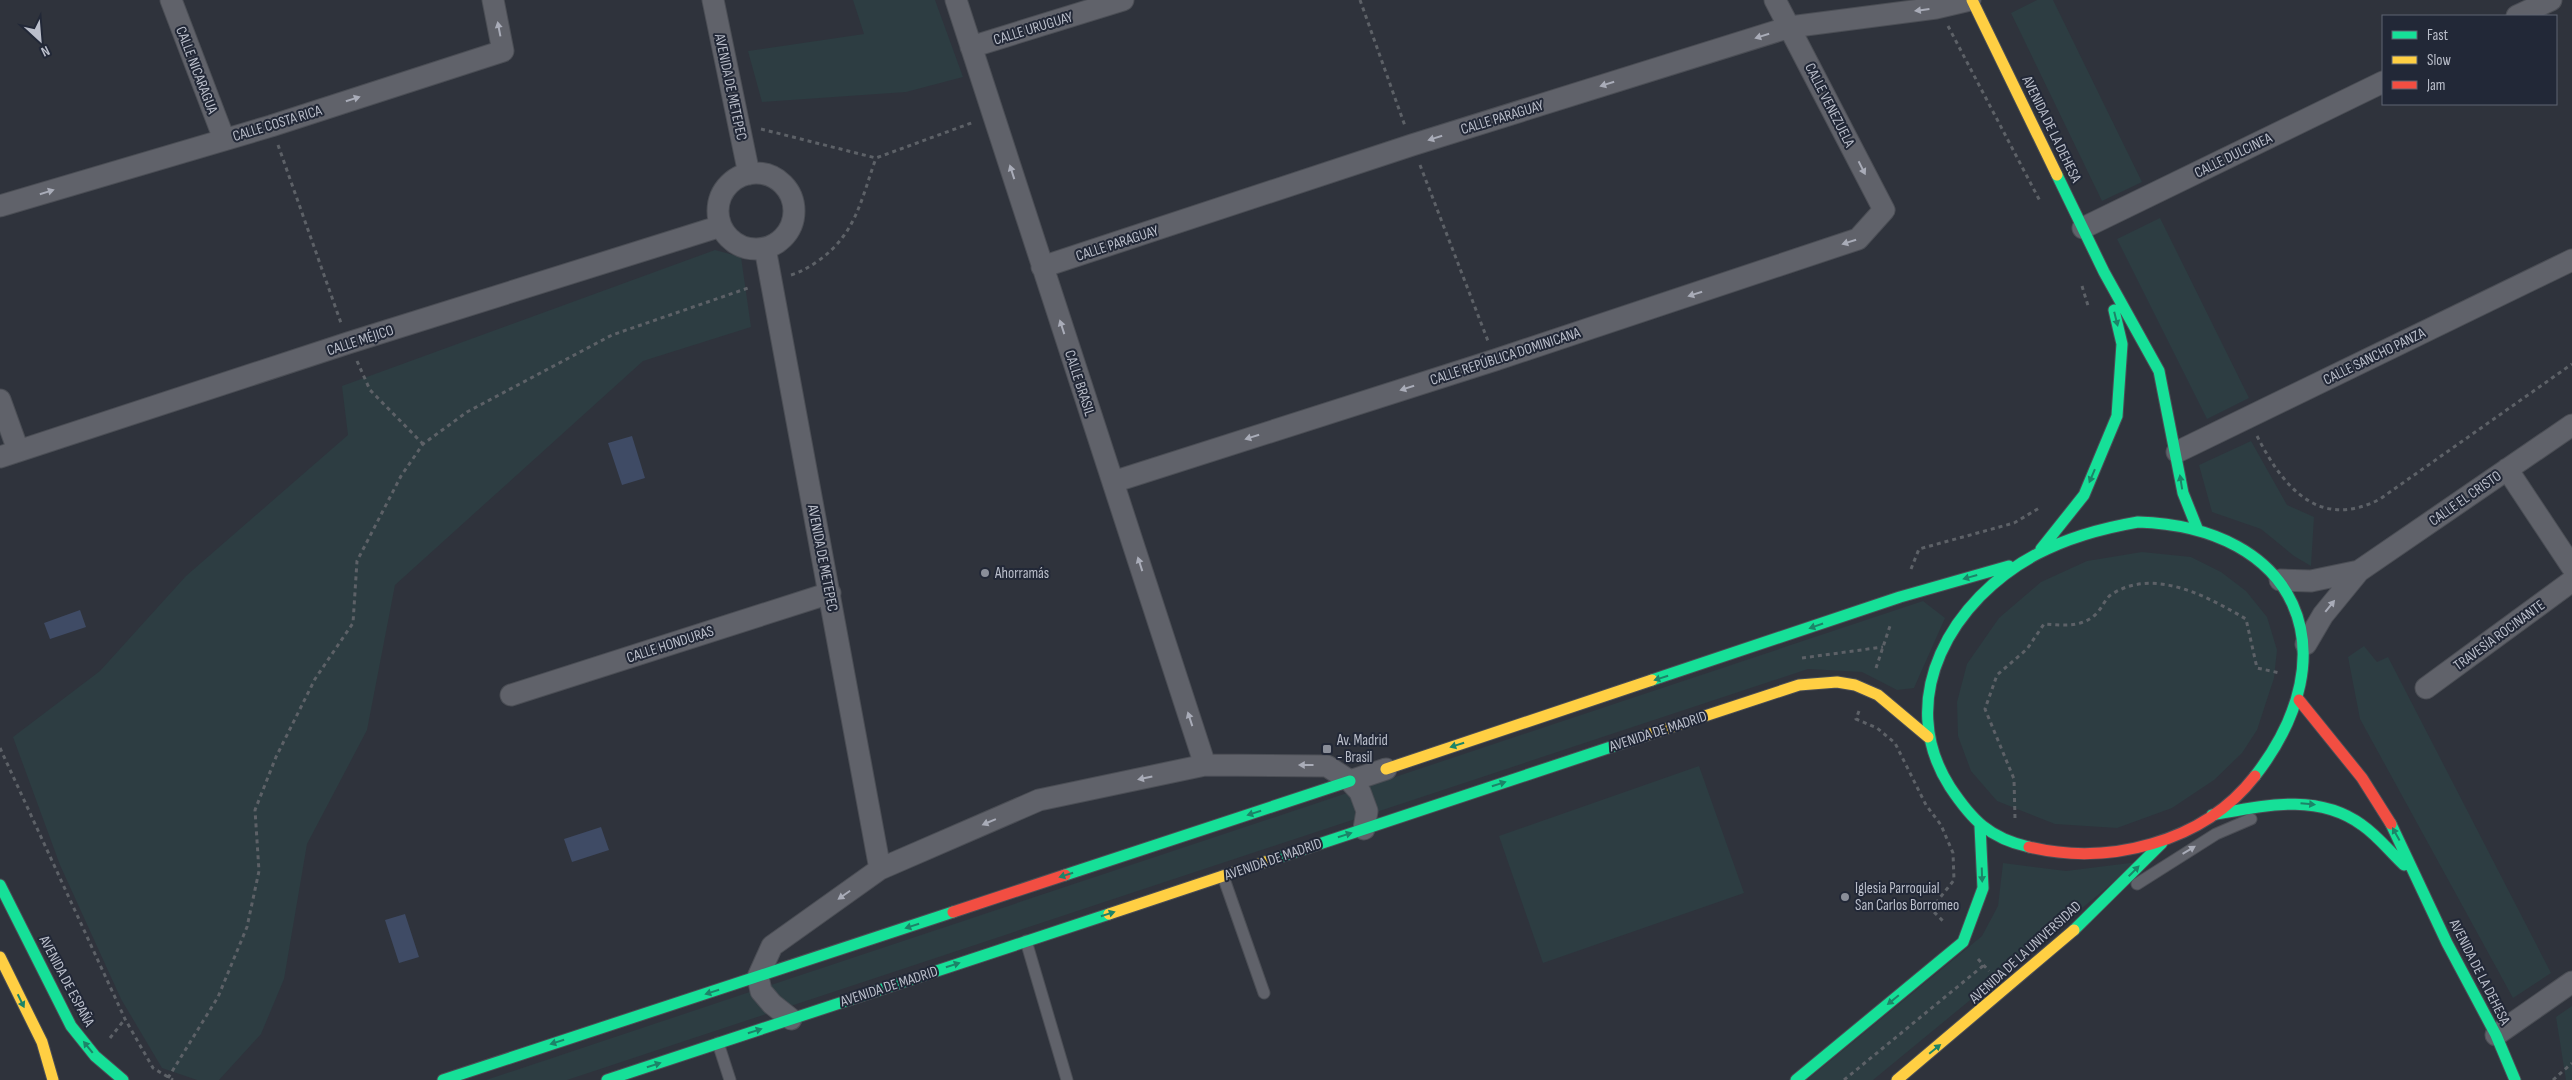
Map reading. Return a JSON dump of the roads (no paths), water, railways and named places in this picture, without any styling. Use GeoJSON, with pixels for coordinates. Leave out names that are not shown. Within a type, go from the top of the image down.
{"type":"FeatureCollection","features":[{"type":"Feature","properties":{"kind":"street","name":"CALLE NICARAGUA"},"geometry":{"type":"LineString","coordinates":[[171,0],[224,139]]}},
{"type":"Feature","properties":{"kind":"street","name":"CALLE COSTA RICA"},"geometry":{"type":"LineString","coordinates":[[0,206],[272,126],[504,51],[493,0]]}},
{"type":"Feature","properties":{"kind":"street","name":"AVENIDA DE METEPEC"},"geometry":{"type":"LineString","coordinates":[[713,0],[749,174]]}},
{"type":"Feature","properties":{"kind":"street","name":"CALLE BRASIL"},"geometry":{"type":"LineString","coordinates":[[956,0],[1205,765]]}},
{"type":"Feature","properties":{"kind":"street","name":"CALLE URUGUAY"},"geometry":{"type":"LineString","coordinates":[[972,48],[1123,0]]}},
{"type":"Feature","properties":{"kind":"street","name":"CALLE VENEZUELA"},"geometry":{"type":"LineString","coordinates":[[1775,0],[1884,210]]}},
{"type":"Feature","properties":{"kind":"street","name":"CALLE PARAGUAY"},"geometry":{"type":"LineString","coordinates":[[1042,267],[1412,145],[1790,27],[1936,8],[1971,0]]}},
{"type":"Feature","properties":{"kind":"street","name":"AVENIDA DE LA DEHESA"},"geometry":{"type":"LineString","coordinates":[[1971,0],[2104,272],[2159,371],[2177,452],[2183,493],[2197,528]]}},
{"type":"Feature","properties":{"kind":"street"},"geometry":{"type":"LineString","coordinates":[[2519,15],[2551,0]]}},
{"type":"Feature","properties":{"kind":"street","name":"CALLE DULCINEA"},"geometry":{"type":"LineString","coordinates":[[2083,228],[2382,82]]}},
{"type":"Feature","properties":{"kind":"street"},"geometry":{"type":"LineString","coordinates":[[749,174],[762,174],[774,178],[784,186],[791,197],[794,209],[792,222],[786,234],[777,242],[764,248],[739,245],[728,237],[718,216],[722,193],[738,177],[749,174]]}},
{"type":"Feature","properties":{"kind":"street","name":"CALLE REPÚBLICA DOMINICANA"},"geometry":{"type":"LineString","coordinates":[[1113,482],[1496,360],[1858,239],[1884,210]]}},
{"type":"Feature","properties":{"kind":"street","name":"CALLE MÉJICO"},"geometry":{"type":"LineString","coordinates":[[9,453],[348,343],[722,226]]}},
{"type":"Feature","properties":{"kind":"street","name":"AVENIDA DE METEPEC"},"geometry":{"type":"LineString","coordinates":[[764,248],[830,593],[880,869]]}},
{"type":"Feature","properties":{"kind":"street","name":"CALLE SANCHO PANZA"},"geometry":{"type":"LineString","coordinates":[[2177,452],[2572,260]]}},
{"type":"Feature","properties":{"kind":"street","name":"AVENIDA DE LA DEHESA"},"geometry":{"type":"LineString","coordinates":[[2038,552],[2084,495],[2116,416],[2122,344],[2104,272]]}},
{"type":"Feature","properties":{"kind":"street"},"geometry":{"type":"LineString","coordinates":[[0,400],[9,453]]}},
{"type":"Feature","properties":{"kind":"street","name":"CALLE EL CRISTO"},"geometry":{"type":"LineString","coordinates":[[2306,644],[2323,615],[2359,571],[2572,425]]}},
{"type":"Feature","properties":{"kind":"street"},"geometry":{"type":"LineString","coordinates":[[2507,469],[2572,567]]}},
{"type":"Feature","properties":{"kind":"street"},"geometry":{"type":"LineString","coordinates":[[443,1080],[1900,598],[2017,563],[2038,552],[2103,527],[2138,522],[2165,522],[2197,528],[2218,535],[2251,556],[2280,580],[2303,623],[2306,644],[2299,700],[2288,728],[2273,754],[2252,781],[2208,816],[2166,839],[2141,848],[2114,854],[2074,854],[2030,847],[1980,826],[1951,790],[1938,768],[1928,737],[1927,701],[1932,676],[1956,623],[1987,588],[2017,563]]}},
{"type":"Feature","properties":{"kind":"street","name":"CALLE EL CRISTO"},"geometry":{"type":"LineString","coordinates":[[2280,580],[2311,582],[2359,571]]}},
{"type":"Feature","properties":{"kind":"street","name":"TRAVESÍA ROCINANTE"},"geometry":{"type":"LineString","coordinates":[[2426,688],[2572,582]]}},
{"type":"Feature","properties":{"kind":"street","name":"CALLE HONDURAS"},"geometry":{"type":"LineString","coordinates":[[511,696],[830,593]]}},
{"type":"Feature","properties":{"kind":"street","name":"AVENIDA DE MADRID"},"geometry":{"type":"LineString","coordinates":[[607,1080],[1799,685],[1840,682],[1869,688],[1897,709],[1928,737]]}},
{"type":"Feature","properties":{"kind":"street","name":"AVENIDA DE LA DEHESA"},"geometry":{"type":"LineString","coordinates":[[2299,700],[2362,778],[2397,834],[2447,943],[2496,1035],[2515,1080]]}},
{"type":"Feature","properties":{"kind":"street"},"geometry":{"type":"LineString","coordinates":[[791,1019],[772,1004],[761,991],[758,977],[772,946],[880,869],[1039,800],[1205,765],[1327,766],[1350,781],[1365,800],[1367,810],[1364,829]]}},
{"type":"Feature","properties":{"kind":"street","name":"AVENIDA DE LA DEHESA"},"geometry":{"type":"LineString","coordinates":[[2208,816],[2290,802],[2327,806],[2360,823],[2417,878]]}},
{"type":"Feature","properties":{"kind":"street"},"geometry":{"type":"LineString","coordinates":[[1796,1080],[1964,942],[1982,888],[1980,826]]}},
{"type":"Feature","properties":{"kind":"street","name":"AVENIDA DE LA UNIVERSIDAD"},"geometry":{"type":"LineString","coordinates":[[1898,1080],[2006,991],[2064,940],[2166,839]]}},
{"type":"Feature","properties":{"kind":"street","name":"AVENIDA DE ESPAÑA"},"geometry":{"type":"LineString","coordinates":[[0,885],[71,1026],[95,1056],[123,1080]]}},
{"type":"Feature","properties":{"kind":"street"},"geometry":{"type":"LineString","coordinates":[[0,957],[42,1042],[53,1080]]}},
{"type":"Feature","properties":{"kind":"street"},"geometry":{"type":"LineString","coordinates":[[2496,1035],[2572,982]]}},
{"type":"Feature","properties":{"kind":"lane"},"geometry":{"type":"LineString","coordinates":[[2064,940],[2169,862],[2216,834],[2290,802]]}},
{"type":"Feature","properties":{"kind":"lane"},"geometry":{"type":"LineString","coordinates":[[1223,876],[1264,993]]}},
{"type":"Feature","properties":{"kind":"lane"},"geometry":{"type":"LineString","coordinates":[[1026,941],[1067,1080]]}},
{"type":"Feature","properties":{"kind":"lane"},"geometry":{"type":"LineString","coordinates":[[718,1043],[730,1080]]}},
{"type":"Feature","properties":{"kind":"water"},"geometry":{"type":"Polygon","coordinates":[[[632,436],[645,478],[622,485],[608,443],[632,436]]]}},
{"type":"Feature","properties":{"kind":"water"},"geometry":{"type":"Polygon","coordinates":[[[80,610],[86,627],[50,639],[44,623],[80,610]]]}},
{"type":"Feature","properties":{"kind":"water"},"geometry":{"type":"Polygon","coordinates":[[[601,827],[609,850],[572,862],[564,839],[601,827]]]}},
{"type":"Feature","properties":{"kind":"water"},"geometry":{"type":"Polygon","coordinates":[[[405,914],[419,957],[399,963],[385,920],[405,914]]]}},
{"type":"Feature","properties":{"kind":"place","name":"Ahorramás"},"geometry":{"type":"Point","coordinates":[985,573]}},
{"type":"Feature","properties":{"kind":"place","name":"Av. Madrid - Brasil"},"geometry":{"type":"Point","coordinates":[1327,749]}},
{"type":"Feature","properties":{"kind":"place","name":"Iglesia Parroquial San Carlos Borromeo"},"geometry":{"type":"Point","coordinates":[1845,897]}}]}
